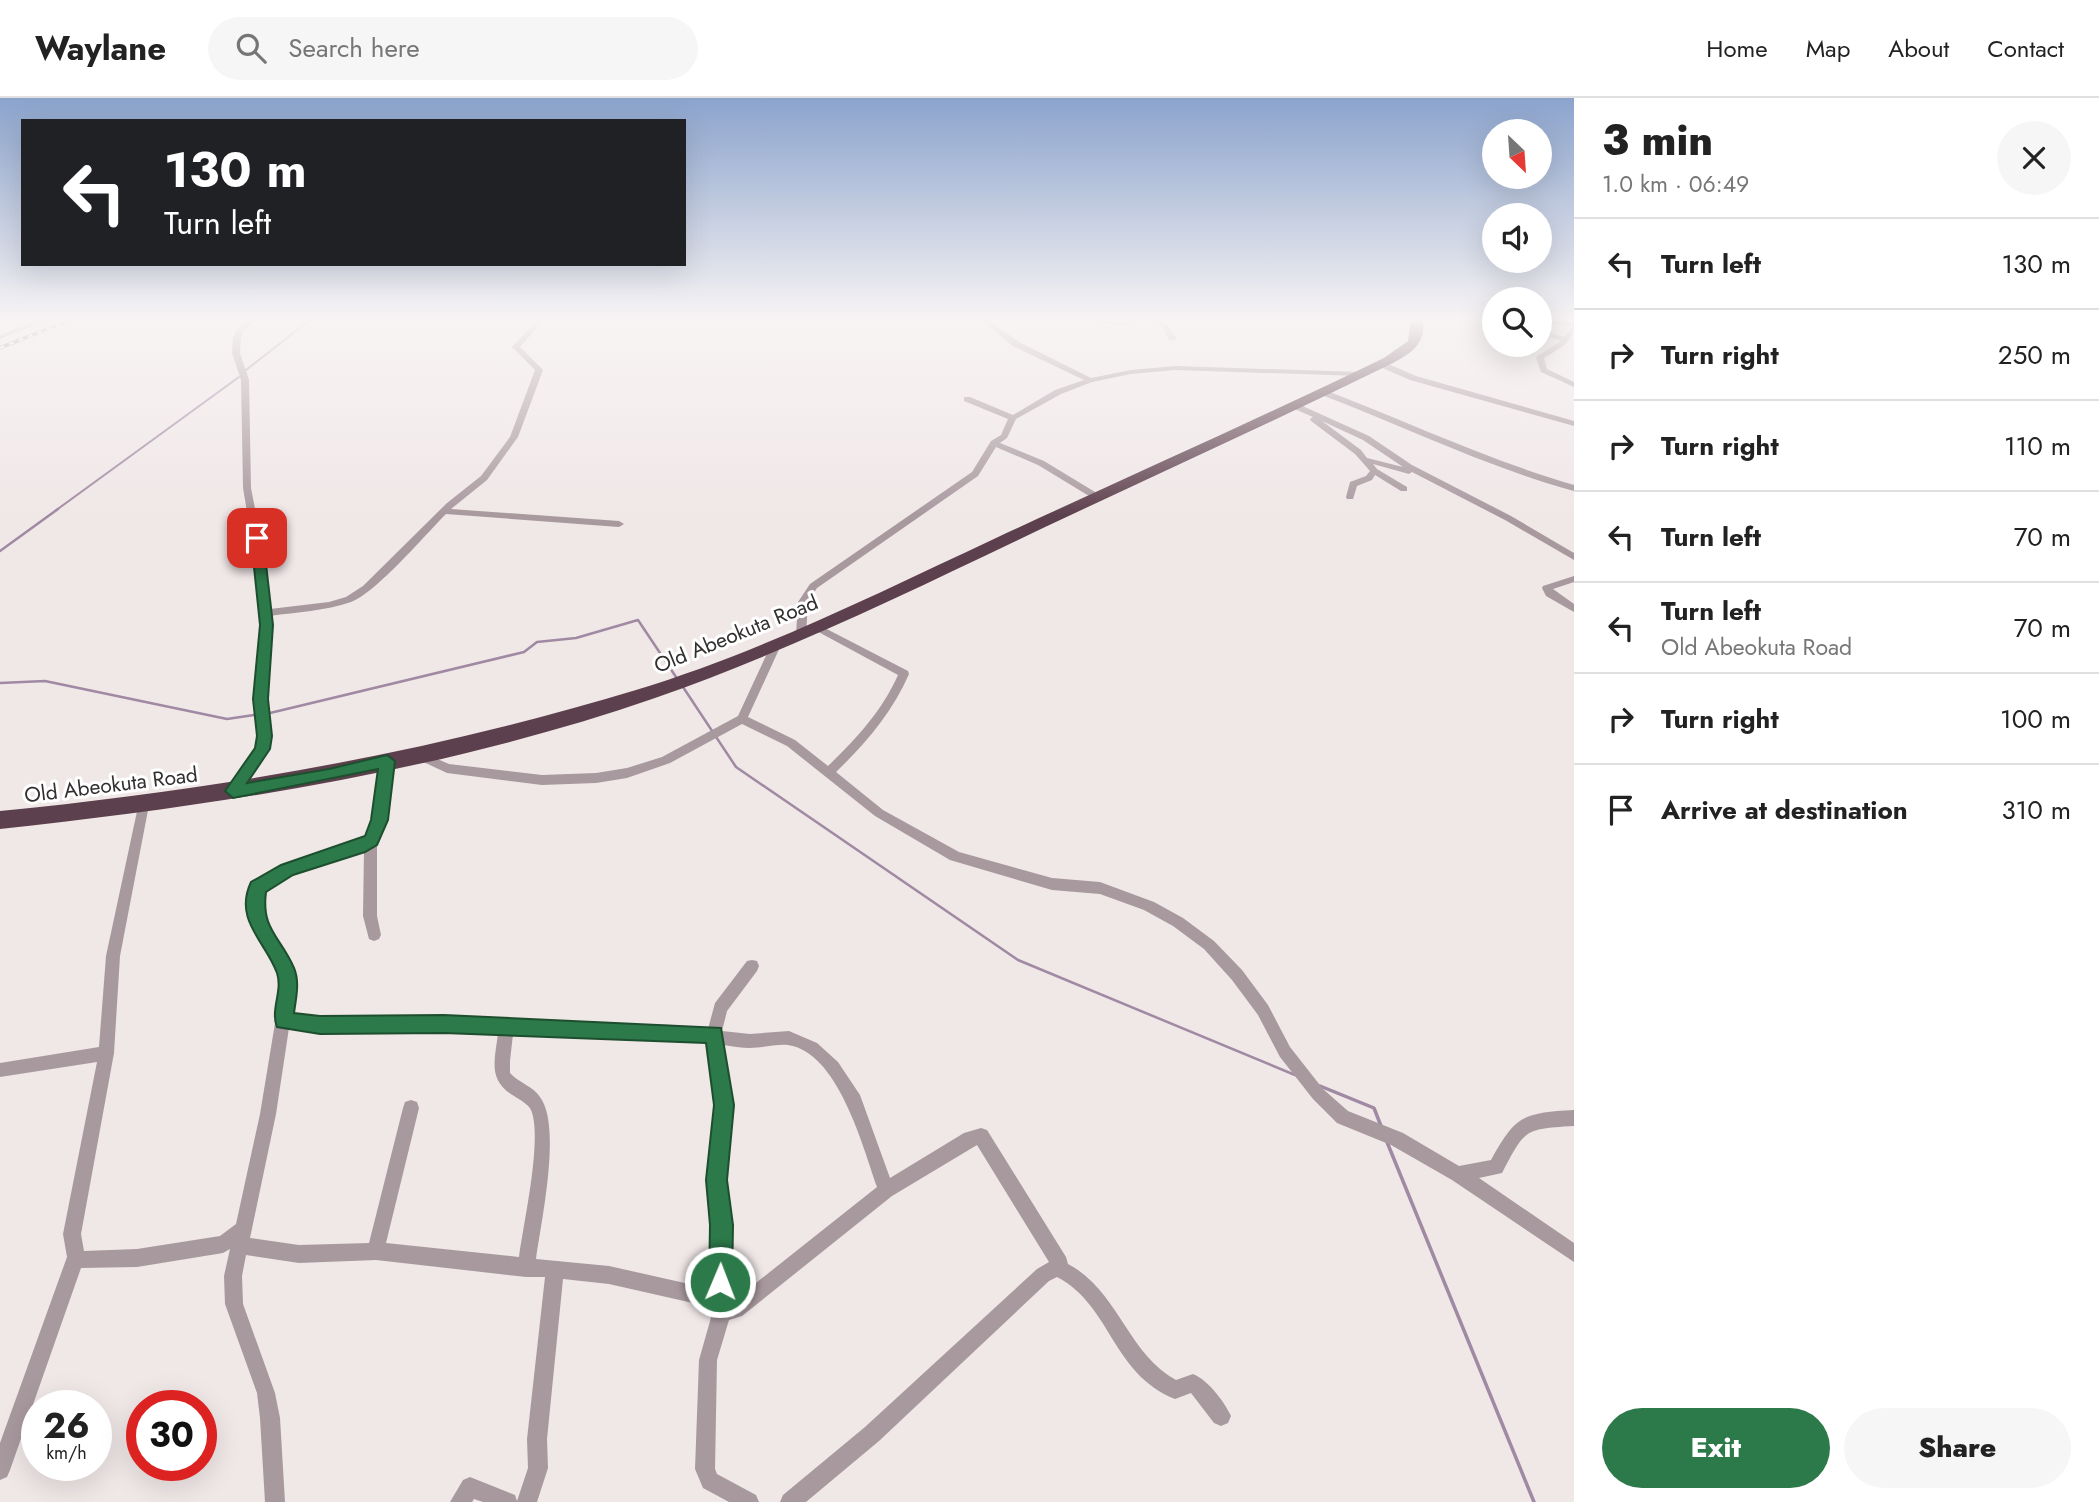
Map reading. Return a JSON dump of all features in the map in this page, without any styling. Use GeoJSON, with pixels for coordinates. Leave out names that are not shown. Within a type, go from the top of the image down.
{"type":"FeatureCollection","features":[{"type":"Feature","properties":{"kind":"highway","name":"Old Abeokuta Road"},"geometry":{"type":"LineString","coordinates":[[0,820],[143,805],[329,775],[522,731],[645,694],[809,631],[1336,386]]}},
{"type":"Feature","properties":{"kind":"street"},"geometry":{"type":"LineString","coordinates":[[233,791],[262,749],[264,736],[261,699],[265,613],[247,488],[245,386]]}},
{"type":"Feature","properties":{"kind":"street"},"geometry":{"type":"LineString","coordinates":[[265,613],[329,605],[351,599],[367,588],[444,511],[484,478],[514,437],[533,386]]}},
{"type":"Feature","properties":{"kind":"street"},"geometry":{"type":"LineString","coordinates":[[828,773],[866,737],[895,697],[904,674],[809,631],[803,602],[813,586],[846,561],[918,516],[975,474],[994,443],[1004,436],[1013,418],[1058,392],[1075,386]]}},
{"type":"Feature","properties":{"kind":"street"},"geometry":{"type":"LineString","coordinates":[[1439,386],[1574,424]]}},
{"type":"Feature","properties":{"kind":"street"},"geometry":{"type":"LineString","coordinates":[[1322,392],[1522,474],[1574,488]]}},
{"type":"Feature","properties":{"kind":"street"},"geometry":{"type":"LineString","coordinates":[[967,399],[1013,418]]}},
{"type":"Feature","properties":{"kind":"street"},"geometry":{"type":"LineString","coordinates":[[1293,405],[1367,438],[1420,473],[1508,518],[1574,556]]}},
{"type":"Feature","properties":{"kind":"street"},"geometry":{"type":"LineString","coordinates":[[1310,413],[1318,424],[1358,452],[1374,471],[1404,489]]}},
{"type":"Feature","properties":{"kind":"street"},"geometry":{"type":"LineString","coordinates":[[994,443],[1041,463],[1097,497]]}},
{"type":"Feature","properties":{"kind":"street"},"geometry":{"type":"LineString","coordinates":[[1362,459],[1420,473]]}},
{"type":"Feature","properties":{"kind":"street"},"geometry":{"type":"LineString","coordinates":[[1350,497],[1353,484],[1369,478],[1374,471]]}},
{"type":"Feature","properties":{"kind":"street"},"geometry":{"type":"LineString","coordinates":[[444,511],[619,524]]}},
{"type":"Feature","properties":{"kind":"street"},"geometry":{"type":"LineString","coordinates":[[1574,579],[1547,588],[1549,594],[1574,609]]}},
{"type":"Feature","properties":{"kind":"street"},"geometry":{"type":"LineString","coordinates":[[421,756],[447,768],[542,780],[596,778],[627,773],[666,760],[742,719],[776,645]]}},
{"type":"Feature","properties":{"kind":"street"},"geometry":{"type":"LineString","coordinates":[[742,719],[791,743],[879,813],[954,856],[1052,884],[1100,888],[1149,906],[1178,922],[1209,944],[1237,975],[1263,1010],[1284,1052],[1318,1094],[1343,1117],[1397,1139],[1458,1174],[1574,1253]]}},
{"type":"Feature","properties":{"kind":"street"},"geometry":{"type":"LineString","coordinates":[[373,935],[370,916],[371,841],[380,820],[387,761]]}},
{"type":"Feature","properties":{"kind":"street"},"geometry":{"type":"LineString","coordinates":[[0,1470],[76,1257],[73,1224],[106,1054],[113,956],[143,805]]}},
{"type":"Feature","properties":{"kind":"street"},"geometry":{"type":"LineString","coordinates":[[275,1502],[271,1418],[266,1394],[234,1304],[233,1276],[268,1115],[288,987],[286,971],[265,939],[255,912],[257,888],[287,870],[359,848],[371,841]]}},
{"type":"Feature","properties":{"kind":"street"},"geometry":{"type":"LineString","coordinates":[[749,1502],[710,1481],[705,1469],[708,1360],[720,1282],[722,1225],[717,1180],[724,1105],[714,1035],[720,1008],[752,967]]}},
{"type":"Feature","properties":{"kind":"street"},"geometry":{"type":"LineString","coordinates":[[284,1021],[320,1025],[401,1023],[714,1035],[750,1041],[789,1038],[825,1057],[854,1101],[886,1190]]}},
{"type":"Feature","properties":{"kind":"street"},"geometry":{"type":"LineString","coordinates":[[506,1028],[502,1072],[506,1081],[527,1093],[538,1107],[542,1134],[526,1268]]}},
{"type":"Feature","properties":{"kind":"street"},"geometry":{"type":"LineString","coordinates":[[0,1070],[106,1054]]}},
{"type":"Feature","properties":{"kind":"street"},"geometry":{"type":"LineString","coordinates":[[376,1251],[411,1108]]}},
{"type":"Feature","properties":{"kind":"street"},"geometry":{"type":"LineString","coordinates":[[1458,1174],[1496,1167],[1518,1128],[1538,1120],[1574,1118]]}},
{"type":"Feature","properties":{"kind":"street"},"geometry":{"type":"LineString","coordinates":[[76,1257],[94,1262],[116,1260],[223,1244],[241,1237],[299,1254],[376,1251],[609,1275],[736,1310],[751,1301],[886,1190],[970,1139],[981,1136],[987,1140],[1056,1267],[1079,1277],[1129,1349],[1155,1380],[1175,1390],[1193,1383],[1197,1385],[1221,1416]]}},
{"type":"Feature","properties":{"kind":"street"},"geometry":{"type":"LineString","coordinates":[[790,1502],[872,1434],[1056,1267]]}},
{"type":"Feature","properties":{"kind":"street"},"geometry":{"type":"LineString","coordinates":[[527,1502],[538,1468],[537,1439],[555,1270]]}},
{"type":"Feature","properties":{"kind":"street"},"geometry":{"type":"LineString","coordinates":[[460,1502],[470,1487],[508,1502]]}},
{"type":"Feature","properties":{"kind":"waterway"},"geometry":{"type":"LineString","coordinates":[[55,511],[227,386]]}},
{"type":"Feature","properties":{"kind":"waterway"},"geometry":{"type":"LineString","coordinates":[[0,551],[58,509]]}},
{"type":"Feature","properties":{"kind":"waterway"},"geometry":{"type":"LineString","coordinates":[[270,713],[524,652],[537,642],[576,638],[638,620],[676,677]]}},
{"type":"Feature","properties":{"kind":"waterway"},"geometry":{"type":"LineString","coordinates":[[0,683],[45,681],[227,719],[254,715]]}},
{"type":"Feature","properties":{"kind":"waterway"},"geometry":{"type":"LineString","coordinates":[[683,687],[736,767],[1018,960],[1295,1075]]}},
{"type":"Feature","properties":{"kind":"waterway"},"geometry":{"type":"LineString","coordinates":[[1320,1086],[1374,1108],[1381,1126]]}},
{"type":"Feature","properties":{"kind":"waterway"},"geometry":{"type":"LineString","coordinates":[[1387,1142],[1534,1502]]}},
{"type":"Feature","properties":{"kind":"route"},"geometry":{"type":"LineString","coordinates":[[257,538],[266,625],[261,699],[264,736],[262,749],[233,791],[329,775],[387,761],[380,820],[376,835],[371,841],[359,848],[287,870],[264,881],[257,888],[254,898],[255,912],[265,939],[286,971],[288,987],[284,1021],[320,1025],[444,1024],[714,1035],[724,1105],[717,1180],[722,1225],[720,1282]]}}]}
